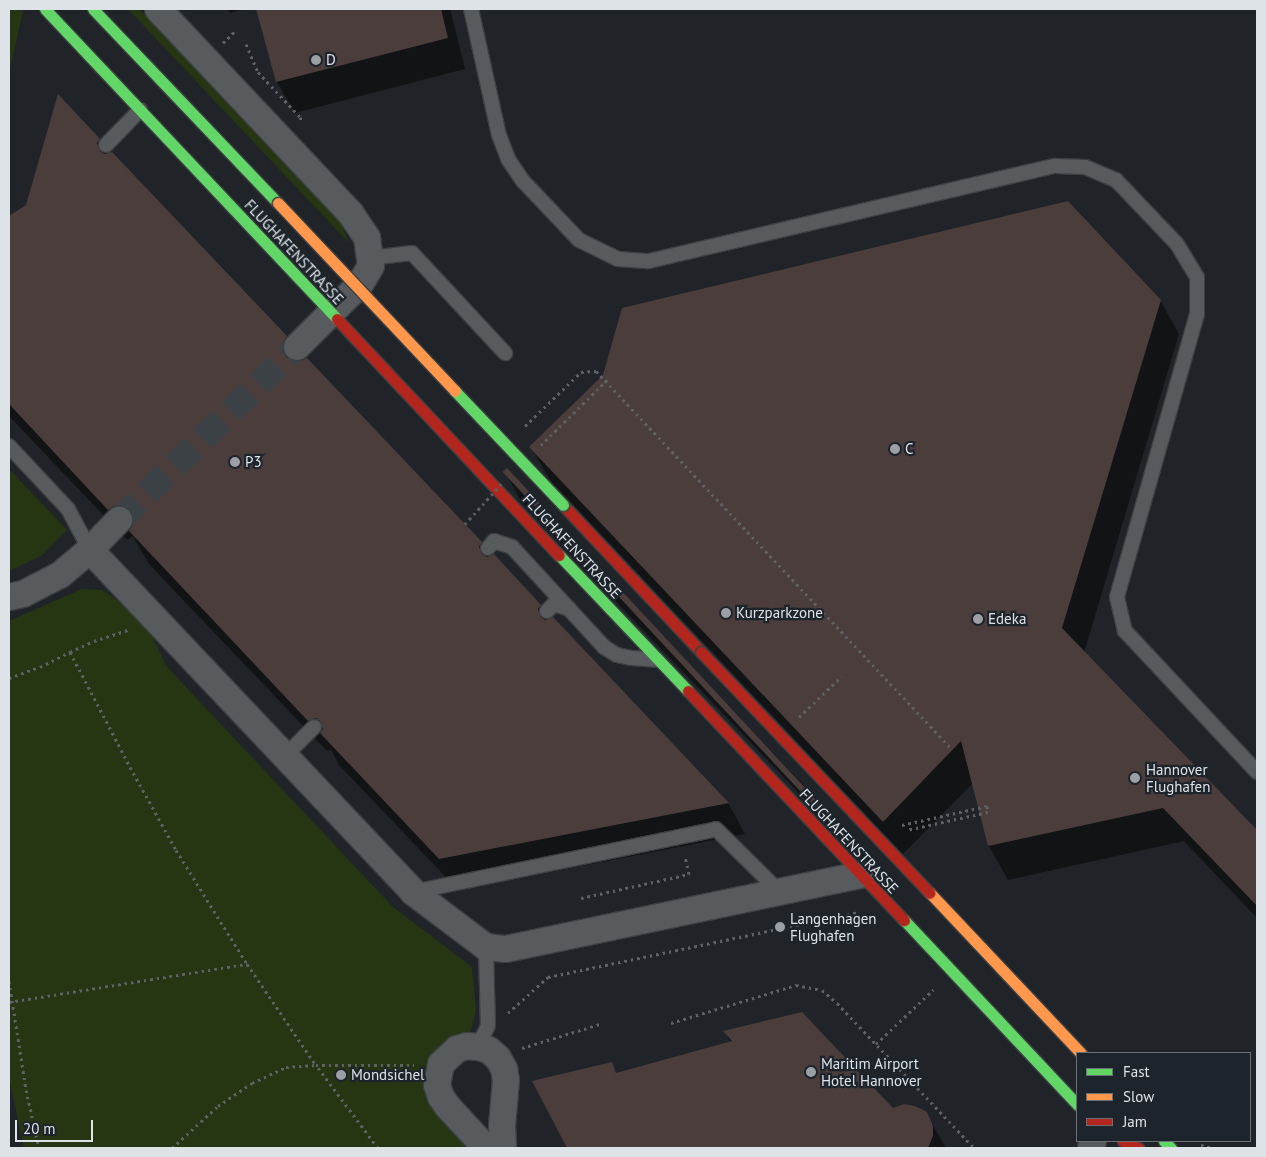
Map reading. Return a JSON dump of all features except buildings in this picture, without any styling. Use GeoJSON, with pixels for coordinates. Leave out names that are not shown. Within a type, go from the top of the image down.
{"type":"FeatureCollection","features":[{"type":"Feature","properties":{"kind":"main road","name":"FLUGHAFENSTRASSE"},"geometry":{"type":"LineString","coordinates":[[44,9],[1076,1103]]}},
{"type":"Feature","properties":{"kind":"main road","name":"FLUGHAFENSTRASSE"},"geometry":{"type":"LineString","coordinates":[[93,9],[1080,1052]]}},
{"type":"Feature","properties":{"kind":"main road"},"geometry":{"type":"LineString","coordinates":[[1125,1142],[1138,1148]]}},
{"type":"Feature","properties":{"kind":"street"},"geometry":{"type":"LineString","coordinates":[[158,9],[351,214],[368,238],[371,266],[360,284],[297,347]]}},
{"type":"Feature","properties":{"kind":"street"},"geometry":{"type":"LineString","coordinates":[[9,597],[23,594],[60,575],[90,550],[119,520]]}},
{"type":"Feature","properties":{"kind":"street"},"geometry":{"type":"LineString","coordinates":[[90,550],[413,892],[486,947],[506,949],[861,875]]}},
{"type":"Feature","properties":{"kind":"street"},"geometry":{"type":"LineString","coordinates":[[486,1148],[448,1106],[441,1097],[437,1086],[441,1064],[448,1055],[483,1036],[489,1050],[498,1058],[504,1069],[506,1080],[502,1126],[503,1148]]}},
{"type":"Feature","properties":{"kind":"lane"},"geometry":{"type":"LineString","coordinates":[[470,9],[498,135],[508,159],[523,181],[579,240],[618,259],[649,261],[1055,166],[1085,167],[1116,180],[1178,244],[1197,277],[1197,314],[1117,597],[1125,631],[1257,772]]}},
{"type":"Feature","properties":{"kind":"lane"},"geometry":{"type":"LineString","coordinates":[[106,145],[140,110]]}},
{"type":"Feature","properties":{"kind":"lane"},"geometry":{"type":"LineString","coordinates":[[370,258],[412,253],[505,353]]}},
{"type":"Feature","properties":{"kind":"lane"},"geometry":{"type":"LineString","coordinates":[[9,446],[68,509],[90,550]]}},
{"type":"Feature","properties":{"kind":"lane"},"geometry":{"type":"LineString","coordinates":[[488,548],[494,541],[512,547],[604,647],[617,655],[658,660]]}},
{"type":"Feature","properties":{"kind":"lane"},"geometry":{"type":"LineString","coordinates":[[547,611],[554,604],[570,609]]}},
{"type":"Feature","properties":{"kind":"lane"},"geometry":{"type":"LineString","coordinates":[[285,756],[314,727]]}},
{"type":"Feature","properties":{"kind":"lane"},"geometry":{"type":"LineString","coordinates":[[413,892],[716,829],[781,893]]}},
{"type":"Feature","properties":{"kind":"lane"},"geometry":{"type":"LineString","coordinates":[[483,1036],[486,947]]}},
{"type":"Feature","properties":{"kind":"path"},"geometry":{"type":"LineString","coordinates":[[206,60],[235,31]]}},
{"type":"Feature","properties":{"kind":"path"},"geometry":{"type":"LineString","coordinates":[[522,429],[581,372],[596,371],[950,747]]}},
{"type":"Feature","properties":{"kind":"path"},"geometry":{"type":"LineString","coordinates":[[9,678],[40,667],[94,641],[131,629],[148,612]]}},
{"type":"Feature","properties":{"kind":"path"},"geometry":{"type":"LineString","coordinates":[[70,652],[176,850],[247,964],[316,1065],[378,1148]]}},
{"type":"Feature","properties":{"kind":"path"},"geometry":{"type":"LineString","coordinates":[[780,735],[842,676]]}},
{"type":"Feature","properties":{"kind":"path"},"geometry":{"type":"LineString","coordinates":[[897,826],[987,806],[988,812],[898,832]]}},
{"type":"Feature","properties":{"kind":"path"},"geometry":{"type":"LineString","coordinates":[[581,898],[689,874],[684,855]]}},
{"type":"Feature","properties":{"kind":"path"},"geometry":{"type":"LineString","coordinates":[[483,1036],[514,1010],[548,977],[859,912]]}},
{"type":"Feature","properties":{"kind":"path"},"geometry":{"type":"LineString","coordinates":[[10,1002],[247,964]]}},
{"type":"Feature","properties":{"kind":"path"},"geometry":{"type":"LineString","coordinates":[[9,981],[10,1002],[39,1148]]}},
{"type":"Feature","properties":{"kind":"path"},"geometry":{"type":"LineString","coordinates":[[671,1023],[796,985],[822,990],[974,1148]]}},
{"type":"Feature","properties":{"kind":"path"},"geometry":{"type":"LineString","coordinates":[[876,1044],[939,985]]}},
{"type":"Feature","properties":{"kind":"path"},"geometry":{"type":"LineString","coordinates":[[504,1069],[519,1049],[600,1024]]}},
{"type":"Feature","properties":{"kind":"path"},"geometry":{"type":"LineString","coordinates":[[172,1148],[218,1106],[252,1083],[286,1067],[316,1065],[417,1065]]}},
{"type":"Feature","properties":{"kind":"path"},"geometry":{"type":"LineString","coordinates":[[1201,1144],[1214,1148]]}},
{"type":"Feature","properties":{"kind":"green space"},"geometry":{"type":"Polygon","coordinates":[[[9,9],[21,9],[23,11],[9,73],[9,9]]]}},
{"type":"Feature","properties":{"kind":"green space"},"geometry":{"type":"Polygon","coordinates":[[[128,9],[139,9],[341,224],[349,243],[128,9]]]}},
{"type":"Feature","properties":{"kind":"green space"},"geometry":{"type":"Polygon","coordinates":[[[9,469],[67,530],[41,556],[9,571],[9,469]]]}},
{"type":"Feature","properties":{"kind":"green space"},"geometry":{"type":"Polygon","coordinates":[[[82,589],[102,590],[127,607],[150,632],[167,667],[393,907],[472,967],[476,1010],[470,1033],[454,1037],[434,1055],[472,1148],[24,1148],[9,1077],[9,621],[82,589]]]}},
{"type":"Feature","properties":{"kind":"tunnel"},"geometry":{"type":"LineString","coordinates":[[119,520],[297,347]]}},
{"type":"Feature","properties":{"kind":"traffic: fast"},"geometry":{"type":"LineString","coordinates":[[45,9],[337,319]]}},
{"type":"Feature","properties":{"kind":"traffic: fast"},"geometry":{"type":"LineString","coordinates":[[93,9],[278,203]]}},
{"type":"Feature","properties":{"kind":"traffic: fast"},"geometry":{"type":"LineString","coordinates":[[455,391],[563,505]]}},
{"type":"Feature","properties":{"kind":"traffic: fast"},"geometry":{"type":"LineString","coordinates":[[559,555],[688,691]]}},
{"type":"Feature","properties":{"kind":"traffic: fast"},"geometry":{"type":"LineString","coordinates":[[904,920],[1076,1103]]}},
{"type":"Feature","properties":{"kind":"traffic: fast"},"geometry":{"type":"LineString","coordinates":[[1165,1142],[1171,1148]]}},
{"type":"Feature","properties":{"kind":"traffic: jam"},"geometry":{"type":"LineString","coordinates":[[337,319],[559,555]]}},
{"type":"Feature","properties":{"kind":"traffic: jam"},"geometry":{"type":"LineString","coordinates":[[563,505],[701,652]]}},
{"type":"Feature","properties":{"kind":"traffic: jam"},"geometry":{"type":"LineString","coordinates":[[701,652],[930,893]]}},
{"type":"Feature","properties":{"kind":"traffic: jam"},"geometry":{"type":"LineString","coordinates":[[688,691],[904,920]]}},
{"type":"Feature","properties":{"kind":"traffic: jam"},"geometry":{"type":"LineString","coordinates":[[1125,1142],[1138,1148]]}},
{"type":"Feature","properties":{"kind":"traffic: slow"},"geometry":{"type":"LineString","coordinates":[[278,203],[455,391]]}},
{"type":"Feature","properties":{"kind":"traffic: slow"},"geometry":{"type":"LineString","coordinates":[[930,893],[1080,1052]]}},
{"type":"Feature","properties":{"kind":"place","name":"D"},"geometry":{"type":"Point","coordinates":[316,60]}},
{"type":"Feature","properties":{"kind":"place","name":"C"},"geometry":{"type":"Point","coordinates":[895,449]}},
{"type":"Feature","properties":{"kind":"place","name":"P3"},"geometry":{"type":"Point","coordinates":[235,462]}},
{"type":"Feature","properties":{"kind":"place","name":"Kurzparkzone"},"geometry":{"type":"Point","coordinates":[726,613]}},
{"type":"Feature","properties":{"kind":"place","name":"Edeka"},"geometry":{"type":"Point","coordinates":[978,619]}},
{"type":"Feature","properties":{"kind":"place","name":"Hannover Flughafen"},"geometry":{"type":"Point","coordinates":[1135,778]}},
{"type":"Feature","properties":{"kind":"place","name":"Langenhagen Flughafen"},"geometry":{"type":"Point","coordinates":[780,927]}},
{"type":"Feature","properties":{"kind":"place","name":"Maritim Airport Hotel Hannover"},"geometry":{"type":"Point","coordinates":[811,1072]}},
{"type":"Feature","properties":{"kind":"place","name":"Mondsichel"},"geometry":{"type":"Point","coordinates":[341,1075]}}]}
